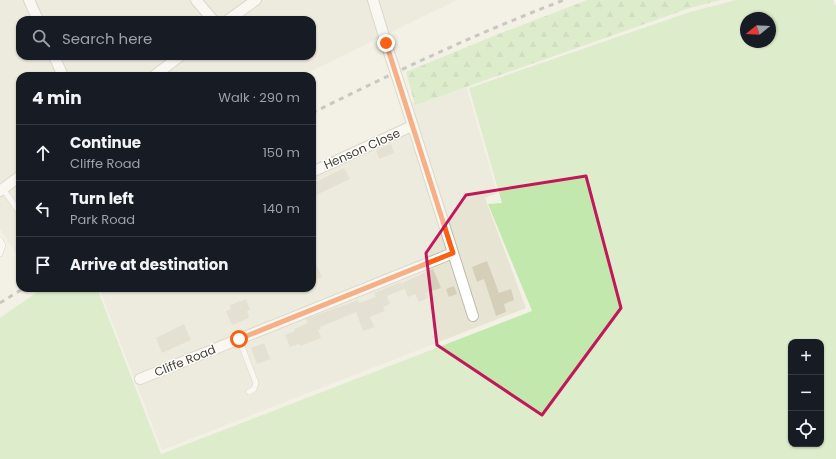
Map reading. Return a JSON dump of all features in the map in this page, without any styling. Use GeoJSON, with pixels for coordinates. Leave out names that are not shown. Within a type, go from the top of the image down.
{"type":"FeatureCollection","features":[{"type":"Feature","properties":{"kind":"street"},"geometry":{"type":"LineString","coordinates":[[29,0],[36,16]]}},
{"type":"Feature","properties":{"kind":"street"},"geometry":{"type":"LineString","coordinates":[[196,0],[210,16]]}},
{"type":"Feature","properties":{"kind":"street"},"geometry":{"type":"LineString","coordinates":[[234,16],[256,0]]}},
{"type":"Feature","properties":{"kind":"street"},"geometry":{"type":"LineString","coordinates":[[373,0],[473,316]]}},
{"type":"Feature","properties":{"kind":"street"},"geometry":{"type":"LineString","coordinates":[[56,60],[61,72]]}},
{"type":"Feature","properties":{"kind":"street"},"geometry":{"type":"LineString","coordinates":[[159,72],[175,60]]}},
{"type":"Feature","properties":{"kind":"street","name":"Henson Close"},"geometry":{"type":"LineString","coordinates":[[316,170],[411,122]]}},
{"type":"Feature","properties":{"kind":"street"},"geometry":{"type":"LineString","coordinates":[[1,190],[16,179]]}},
{"type":"Feature","properties":{"kind":"street","name":"Cliffe Road"},"geometry":{"type":"LineString","coordinates":[[140,379],[453,253]]}},
{"type":"Feature","properties":{"kind":"lane"},"geometry":{"type":"LineString","coordinates":[[1,190],[16,208]]}},
{"type":"Feature","properties":{"kind":"lane"},"geometry":{"type":"LineString","coordinates":[[0,240],[3,245],[0,254]]}},
{"type":"Feature","properties":{"kind":"lane"},"geometry":{"type":"LineString","coordinates":[[239,339],[256,383],[254,388],[249,392]]}},
{"type":"Feature","properties":{"kind":"highlighted area"},"geometry":{"type":"Polygon","coordinates":[[[586,176],[621,308],[542,415],[437,345],[426,253],[466,195],[586,176]]]}},
{"type":"Feature","properties":{"kind":"shaded area"},"geometry":{"type":"Polygon","coordinates":[[[0,0],[457,0],[309,72],[16,72],[16,254],[0,229],[0,0]]]}},
{"type":"Feature","properties":{"kind":"shaded area"},"geometry":{"type":"Polygon","coordinates":[[[465,82],[497,193],[485,198],[526,308],[162,450],[101,292],[316,292],[316,177],[419,130],[411,103],[465,82]]]}},
{"type":"Feature","properties":{"kind":"green space"},"geometry":{"type":"Polygon","coordinates":[[[587,0],[721,0],[690,8],[415,105],[406,72],[587,0]]]}},
{"type":"Feature","properties":{"kind":"green space"},"geometry":{"type":"Polygon","coordinates":[[[736,0],[833,0],[836,6],[836,459],[0,459],[0,318],[37,292],[99,292],[161,454],[532,311],[488,204],[502,203],[469,88],[690,12],[736,0]]]}},
{"type":"Feature","properties":{"kind":"building"},"geometry":{"type":"Polygon","coordinates":[[[391,144],[394,153],[379,159],[376,150],[391,144]]]}},
{"type":"Feature","properties":{"kind":"building"},"geometry":{"type":"Polygon","coordinates":[[[344,168],[350,179],[316,195],[316,182],[344,168]]]}},
{"type":"Feature","properties":{"kind":"building"},"geometry":{"type":"Polygon","coordinates":[[[487,261],[499,293],[511,289],[514,300],[504,304],[506,312],[496,316],[484,279],[477,282],[472,267],[487,261]]]}},
{"type":"Feature","properties":{"kind":"building"},"geometry":{"type":"Polygon","coordinates":[[[316,263],[322,277],[316,279],[316,263]]]}},
{"type":"Feature","properties":{"kind":"building"},"geometry":{"type":"Polygon","coordinates":[[[433,269],[441,288],[426,293],[428,298],[419,302],[415,294],[408,297],[402,283],[433,269]]]}},
{"type":"Feature","properties":{"kind":"building"},"geometry":{"type":"Polygon","coordinates":[[[401,282],[404,289],[387,296],[390,304],[383,307],[385,311],[370,317],[374,327],[363,331],[356,312],[320,327],[321,329],[318,330],[321,338],[300,346],[299,344],[290,347],[285,335],[308,323],[306,319],[358,300],[359,303],[376,297],[374,293],[401,282]]]}},
{"type":"Feature","properties":{"kind":"building"},"geometry":{"type":"Polygon","coordinates":[[[454,286],[457,294],[449,297],[446,289],[454,286]]]}},
{"type":"Feature","properties":{"kind":"building"},"geometry":{"type":"Polygon","coordinates":[[[246,299],[250,310],[247,311],[249,318],[232,325],[226,311],[231,309],[230,305],[246,299]]]}},
{"type":"Feature","properties":{"kind":"building"},"geometry":{"type":"Polygon","coordinates":[[[184,324],[191,340],[162,353],[156,338],[184,324]]]}},
{"type":"Feature","properties":{"kind":"building"},"geometry":{"type":"Polygon","coordinates":[[[264,343],[270,359],[257,364],[251,348],[264,343]]]}},
{"type":"Feature","properties":{"kind":"railway"},"geometry":{"type":"LineString","coordinates":[[316,111],[436,54],[564,0]]}},
{"type":"Feature","properties":{"kind":"railway"},"geometry":{"type":"LineString","coordinates":[[0,303],[18,292]]}},
{"type":"Feature","properties":{"kind":"route"},"geometry":{"type":"LineString","coordinates":[[239,339],[453,253],[386,43]]}}]}
